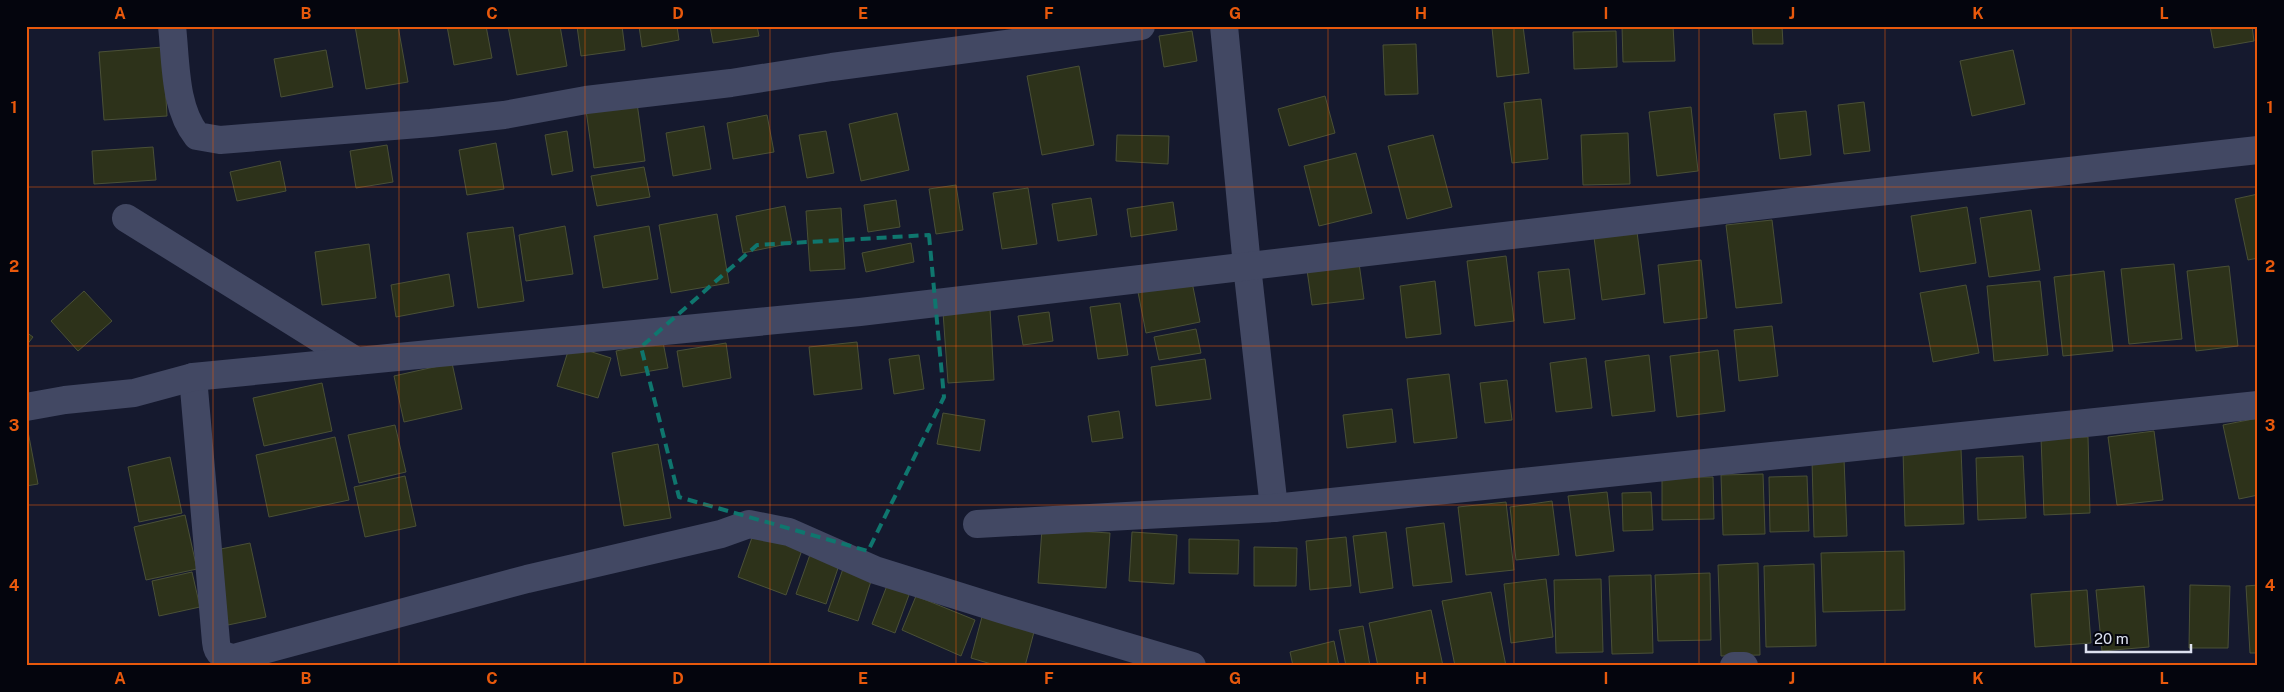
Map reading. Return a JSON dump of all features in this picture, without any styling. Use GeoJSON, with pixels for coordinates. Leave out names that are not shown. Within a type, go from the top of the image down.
{"type":"FeatureCollection","features":[{"type":"Feature","properties":{"kind":"street"},"geometry":{"type":"LineString","coordinates":[[172,26],[180,94],[192,130],[197,136],[220,140],[431,123],[504,114],[586,100],[731,83],[832,67],[1141,26]]}},
{"type":"Feature","properties":{"kind":"street"},"geometry":{"type":"LineString","coordinates":[[1224,26],[1247,266],[1274,508]]}},
{"type":"Feature","properties":{"kind":"street"},"geometry":{"type":"LineString","coordinates":[[26,407],[65,400],[134,393],[194,377],[860,312],[1842,196],[2258,150]]}},
{"type":"Feature","properties":{"kind":"street"},"geometry":{"type":"LineString","coordinates":[[126,218],[356,361]]}},
{"type":"Feature","properties":{"kind":"street"},"geometry":{"type":"LineString","coordinates":[[194,377],[216,642],[217,649],[222,655],[234,658],[527,579],[721,534],[749,524],[789,532],[875,570],[1192,666]]}},
{"type":"Feature","properties":{"kind":"street"},"geometry":{"type":"LineString","coordinates":[[977,524],[1274,508],[2258,405]]}},
{"type":"Feature","properties":{"kind":"street"},"geometry":{"type":"LineString","coordinates":[[1734,666],[1744,666]]}},
{"type":"Feature","properties":{"kind":"highlighted area"},"geometry":{"type":"Polygon","coordinates":[[[929,235],[944,397],[868,551],[679,497],[641,347],[757,245],[929,235]]]}},
{"type":"Feature","properties":{"kind":"building"},"geometry":{"type":"Polygon","coordinates":[[[355,26],[398,26],[408,82],[366,89],[355,26]]]}},
{"type":"Feature","properties":{"kind":"building"},"geometry":{"type":"Polygon","coordinates":[[[447,26],[486,26],[492,58],[454,65],[447,26]]]}},
{"type":"Feature","properties":{"kind":"building"},"geometry":{"type":"Polygon","coordinates":[[[508,26],[560,26],[567,66],[517,75],[508,26]]]}},
{"type":"Feature","properties":{"kind":"building"},"geometry":{"type":"Polygon","coordinates":[[[577,26],[622,26],[625,50],[581,56],[577,26]]]}},
{"type":"Feature","properties":{"kind":"building"},"geometry":{"type":"Polygon","coordinates":[[[639,26],[677,26],[679,40],[642,47],[639,26]]]}},
{"type":"Feature","properties":{"kind":"building"},"geometry":{"type":"Polygon","coordinates":[[[710,26],[757,26],[759,36],[713,43],[710,26]]]}},
{"type":"Feature","properties":{"kind":"building"},"geometry":{"type":"Polygon","coordinates":[[[1523,26],[1529,73],[1497,77],[1492,28],[1523,26]]]}},
{"type":"Feature","properties":{"kind":"building"},"geometry":{"type":"Polygon","coordinates":[[[1622,26],[1673,26],[1675,61],[1623,62],[1622,26]]]}},
{"type":"Feature","properties":{"kind":"building"},"geometry":{"type":"Polygon","coordinates":[[[1752,26],[1782,26],[1783,44],[1753,44],[1752,26]]]}},
{"type":"Feature","properties":{"kind":"building"},"geometry":{"type":"Polygon","coordinates":[[[2210,26],[2252,26],[2254,41],[2214,48],[2210,26]]]}},
{"type":"Feature","properties":{"kind":"building"},"geometry":{"type":"Polygon","coordinates":[[[1192,31],[1197,61],[1164,67],[1159,36],[1192,31]]]}},
{"type":"Feature","properties":{"kind":"building"},"geometry":{"type":"Polygon","coordinates":[[[1616,31],[1617,67],[1574,69],[1573,32],[1616,31]]]}},
{"type":"Feature","properties":{"kind":"building"},"geometry":{"type":"Polygon","coordinates":[[[1416,44],[1418,94],[1385,95],[1383,45],[1416,44]]]}},
{"type":"Feature","properties":{"kind":"building"},"geometry":{"type":"Polygon","coordinates":[[[163,47],[167,116],[104,120],[99,52],[163,47]]]}},
{"type":"Feature","properties":{"kind":"building"},"geometry":{"type":"Polygon","coordinates":[[[326,50],[333,87],[281,97],[274,59],[326,50]]]}},
{"type":"Feature","properties":{"kind":"building"},"geometry":{"type":"Polygon","coordinates":[[[2013,50],[2025,104],[1972,116],[1960,61],[2013,50]]]}},
{"type":"Feature","properties":{"kind":"building"},"geometry":{"type":"Polygon","coordinates":[[[1079,66],[1094,145],[1042,155],[1027,76],[1079,66]]]}},
{"type":"Feature","properties":{"kind":"building"},"geometry":{"type":"Polygon","coordinates":[[[1325,96],[1335,133],[1289,146],[1278,109],[1325,96]]]}},
{"type":"Feature","properties":{"kind":"building"},"geometry":{"type":"Polygon","coordinates":[[[1541,99],[1548,159],[1512,163],[1504,103],[1541,99]]]}},
{"type":"Feature","properties":{"kind":"building"},"geometry":{"type":"Polygon","coordinates":[[[1864,102],[1870,151],[1844,154],[1838,105],[1864,102]]]}},
{"type":"Feature","properties":{"kind":"building"},"geometry":{"type":"Polygon","coordinates":[[[637,103],[645,161],[594,168],[586,110],[637,103]]]}},
{"type":"Feature","properties":{"kind":"building"},"geometry":{"type":"Polygon","coordinates":[[[1691,107],[1698,171],[1657,176],[1649,112],[1691,107]]]}},
{"type":"Feature","properties":{"kind":"building"},"geometry":{"type":"Polygon","coordinates":[[[1806,111],[1811,155],[1780,159],[1774,114],[1806,111]]]}},
{"type":"Feature","properties":{"kind":"building"},"geometry":{"type":"Polygon","coordinates":[[[897,113],[909,170],[861,181],[849,124],[897,113]]]}},
{"type":"Feature","properties":{"kind":"building"},"geometry":{"type":"Polygon","coordinates":[[[767,115],[774,152],[733,159],[727,123],[767,115]]]}},
{"type":"Feature","properties":{"kind":"building"},"geometry":{"type":"Polygon","coordinates":[[[704,126],[711,169],[673,176],[666,133],[704,126]]]}},
{"type":"Feature","properties":{"kind":"building"},"geometry":{"type":"Polygon","coordinates":[[[567,131],[573,171],[552,175],[545,135],[567,131]]]}},
{"type":"Feature","properties":{"kind":"building"},"geometry":{"type":"Polygon","coordinates":[[[826,131],[834,173],[807,178],[799,135],[826,131]]]}},
{"type":"Feature","properties":{"kind":"building"},"geometry":{"type":"Polygon","coordinates":[[[1628,133],[1630,184],[1583,185],[1581,135],[1628,133]]]}},
{"type":"Feature","properties":{"kind":"building"},"geometry":{"type":"Polygon","coordinates":[[[1117,135],[1169,136],[1168,164],[1116,161],[1117,135]]]}},
{"type":"Feature","properties":{"kind":"building"},"geometry":{"type":"Polygon","coordinates":[[[1433,135],[1452,207],[1407,219],[1388,146],[1433,135]]]}},
{"type":"Feature","properties":{"kind":"building"},"geometry":{"type":"Polygon","coordinates":[[[496,143],[504,189],[467,195],[459,150],[496,143]]]}},
{"type":"Feature","properties":{"kind":"building"},"geometry":{"type":"Polygon","coordinates":[[[387,145],[393,182],[356,188],[350,151],[387,145]]]}},
{"type":"Feature","properties":{"kind":"building"},"geometry":{"type":"Polygon","coordinates":[[[153,147],[156,180],[94,184],[92,151],[153,147]]]}},
{"type":"Feature","properties":{"kind":"building"},"geometry":{"type":"Polygon","coordinates":[[[1356,153],[1372,213],[1319,226],[1304,166],[1356,153]]]}},
{"type":"Feature","properties":{"kind":"building"},"geometry":{"type":"Polygon","coordinates":[[[280,161],[286,191],[237,201],[230,172],[280,161]]]}},
{"type":"Feature","properties":{"kind":"building"},"geometry":{"type":"Polygon","coordinates":[[[644,167],[650,197],[597,206],[591,176],[644,167]]]}},
{"type":"Feature","properties":{"kind":"building"},"geometry":{"type":"Polygon","coordinates":[[[956,185],[963,230],[936,234],[929,189],[956,185]]]}},
{"type":"Feature","properties":{"kind":"building"},"geometry":{"type":"Polygon","coordinates":[[[1028,188],[1037,244],[1002,249],[993,193],[1028,188]]]}},
{"type":"Feature","properties":{"kind":"building"},"geometry":{"type":"Polygon","coordinates":[[[2258,194],[2258,258],[2248,260],[2235,199],[2258,194]]]}},
{"type":"Feature","properties":{"kind":"building"},"geometry":{"type":"Polygon","coordinates":[[[1091,198],[1097,235],[1058,241],[1052,204],[1091,198]]]}},
{"type":"Feature","properties":{"kind":"building"},"geometry":{"type":"Polygon","coordinates":[[[896,200],[900,227],[868,232],[864,205],[896,200]]]}},
{"type":"Feature","properties":{"kind":"building"},"geometry":{"type":"Polygon","coordinates":[[[1173,202],[1177,230],[1131,237],[1127,209],[1173,202]]]}},
{"type":"Feature","properties":{"kind":"building"},"geometry":{"type":"Polygon","coordinates":[[[785,206],[792,243],[743,253],[736,216],[785,206]]]}},
{"type":"Feature","properties":{"kind":"building"},"geometry":{"type":"Polygon","coordinates":[[[1967,207],[1976,263],[1920,272],[1911,216],[1967,207]]]}},
{"type":"Feature","properties":{"kind":"building"},"geometry":{"type":"Polygon","coordinates":[[[841,208],[845,269],[810,271],[806,211],[841,208]]]}},
{"type":"Feature","properties":{"kind":"building"},"geometry":{"type":"Polygon","coordinates":[[[2031,210],[2040,270],[1989,277],[1980,218],[2031,210]]]}},
{"type":"Feature","properties":{"kind":"building"},"geometry":{"type":"Polygon","coordinates":[[[717,214],[729,283],[671,293],[659,225],[717,214]]]}},
{"type":"Feature","properties":{"kind":"building"},"geometry":{"type":"Polygon","coordinates":[[[1772,220],[1782,303],[1736,308],[1726,225],[1772,220]]]}},
{"type":"Feature","properties":{"kind":"building"},"geometry":{"type":"Polygon","coordinates":[[[565,226],[573,274],[526,281],[519,235],[565,226]]]}},
{"type":"Feature","properties":{"kind":"building"},"geometry":{"type":"Polygon","coordinates":[[[649,226],[658,279],[603,288],[594,236],[649,226]]]}},
{"type":"Feature","properties":{"kind":"building"},"geometry":{"type":"Polygon","coordinates":[[[513,227],[524,301],[478,308],[467,233],[513,227]]]}},
{"type":"Feature","properties":{"kind":"building"},"geometry":{"type":"Polygon","coordinates":[[[1637,232],[1645,294],[1602,300],[1594,237],[1637,232]]]}},
{"type":"Feature","properties":{"kind":"building"},"geometry":{"type":"Polygon","coordinates":[[[911,243],[914,262],[866,272],[862,253],[911,243]]]}},
{"type":"Feature","properties":{"kind":"building"},"geometry":{"type":"Polygon","coordinates":[[[369,244],[376,298],[322,305],[315,252],[369,244]]]}},
{"type":"Feature","properties":{"kind":"building"},"geometry":{"type":"Polygon","coordinates":[[[1506,256],[1514,321],[1475,326],[1467,261],[1506,256]]]}},
{"type":"Feature","properties":{"kind":"building"},"geometry":{"type":"Polygon","coordinates":[[[1701,260],[1707,318],[1664,323],[1658,265],[1701,260]]]}},
{"type":"Feature","properties":{"kind":"building"},"geometry":{"type":"Polygon","coordinates":[[[1359,263],[1364,299],[1312,305],[1307,270],[1359,263]]]}},
{"type":"Feature","properties":{"kind":"building"},"geometry":{"type":"Polygon","coordinates":[[[2174,264],[2182,339],[2129,344],[2121,269],[2174,264]]]}},
{"type":"Feature","properties":{"kind":"building"},"geometry":{"type":"Polygon","coordinates":[[[2229,266],[2238,346],[2196,351],[2187,271],[2229,266]]]}},
{"type":"Feature","properties":{"kind":"building"},"geometry":{"type":"Polygon","coordinates":[[[1569,269],[1575,319],[1544,323],[1538,272],[1569,269]]]}},
{"type":"Feature","properties":{"kind":"building"},"geometry":{"type":"Polygon","coordinates":[[[2104,271],[2113,351],[2063,356],[2054,277],[2104,271]]]}},
{"type":"Feature","properties":{"kind":"building"},"geometry":{"type":"Polygon","coordinates":[[[449,274],[454,306],[396,317],[391,285],[449,274]]]}},
{"type":"Feature","properties":{"kind":"building"},"geometry":{"type":"Polygon","coordinates":[[[1191,277],[1200,322],[1146,333],[1137,287],[1191,277]]]}},
{"type":"Feature","properties":{"kind":"building"},"geometry":{"type":"Polygon","coordinates":[[[1435,281],[1441,334],[1406,338],[1400,286],[1435,281]]]}},
{"type":"Feature","properties":{"kind":"building"},"geometry":{"type":"Polygon","coordinates":[[[2040,281],[2048,355],[1994,361],[1987,286],[2040,281]]]}},
{"type":"Feature","properties":{"kind":"building"},"geometry":{"type":"Polygon","coordinates":[[[1966,285],[1979,353],[1933,362],[1920,293],[1966,285]]]}},
{"type":"Feature","properties":{"kind":"building"},"geometry":{"type":"Polygon","coordinates":[[[84,291],[112,321],[78,351],[51,321],[84,291]]]}},
{"type":"Feature","properties":{"kind":"building"},"geometry":{"type":"Polygon","coordinates":[[[1120,303],[1128,355],[1098,359],[1090,307],[1120,303]]]}},
{"type":"Feature","properties":{"kind":"building"},"geometry":{"type":"Polygon","coordinates":[[[990,309],[994,380],[948,383],[943,312],[990,309]]]}},
{"type":"Feature","properties":{"kind":"building"},"geometry":{"type":"Polygon","coordinates":[[[1049,312],[1053,341],[1023,345],[1018,316],[1049,312]]]}},
{"type":"Feature","properties":{"kind":"building"},"geometry":{"type":"Polygon","coordinates":[[[1772,326],[1778,376],[1739,381],[1734,330],[1772,326]]]}},
{"type":"Feature","properties":{"kind":"building"},"geometry":{"type":"Polygon","coordinates":[[[1196,329],[1201,353],[1159,360],[1154,337],[1196,329]]]}},
{"type":"Feature","properties":{"kind":"building"},"geometry":{"type":"Polygon","coordinates":[[[26,332],[33,337],[26,346],[26,332]]]}},
{"type":"Feature","properties":{"kind":"building"},"geometry":{"type":"Polygon","coordinates":[[[663,342],[668,368],[621,376],[616,351],[663,342]]]}},
{"type":"Feature","properties":{"kind":"building"},"geometry":{"type":"Polygon","coordinates":[[[857,342],[862,389],[814,395],[809,347],[857,342]]]}},
{"type":"Feature","properties":{"kind":"building"},"geometry":{"type":"Polygon","coordinates":[[[726,343],[731,378],[683,387],[677,351],[726,343]]]}},
{"type":"Feature","properties":{"kind":"building"},"geometry":{"type":"Polygon","coordinates":[[[570,345],[611,358],[598,398],[557,386],[570,345]]]}},
{"type":"Feature","properties":{"kind":"building"},"geometry":{"type":"Polygon","coordinates":[[[1718,350],[1725,411],[1677,417],[1670,356],[1718,350]]]}},
{"type":"Feature","properties":{"kind":"building"},"geometry":{"type":"Polygon","coordinates":[[[919,355],[924,389],[894,394],[889,359],[919,355]]]}},
{"type":"Feature","properties":{"kind":"building"},"geometry":{"type":"Polygon","coordinates":[[[1649,355],[1655,411],[1612,416],[1605,361],[1649,355]]]}},
{"type":"Feature","properties":{"kind":"building"},"geometry":{"type":"Polygon","coordinates":[[[1586,358],[1592,408],[1556,412],[1550,363],[1586,358]]]}},
{"type":"Feature","properties":{"kind":"building"},"geometry":{"type":"Polygon","coordinates":[[[1205,359],[1211,399],[1156,406],[1151,367],[1205,359]]]}},
{"type":"Feature","properties":{"kind":"building"},"geometry":{"type":"Polygon","coordinates":[[[452,363],[462,409],[404,422],[394,376],[452,363]]]}},
{"type":"Feature","properties":{"kind":"building"},"geometry":{"type":"Polygon","coordinates":[[[1449,374],[1457,438],[1414,443],[1407,379],[1449,374]]]}},
{"type":"Feature","properties":{"kind":"building"},"geometry":{"type":"Polygon","coordinates":[[[1507,380],[1512,420],[1485,423],[1480,383],[1507,380]]]}},
{"type":"Feature","properties":{"kind":"building"},"geometry":{"type":"Polygon","coordinates":[[[322,383],[332,431],[264,446],[253,398],[322,383]]]}},
{"type":"Feature","properties":{"kind":"building"},"geometry":{"type":"Polygon","coordinates":[[[1392,409],[1396,442],[1347,448],[1343,415],[1392,409]]]}},
{"type":"Feature","properties":{"kind":"building"},"geometry":{"type":"Polygon","coordinates":[[[1119,411],[1123,438],[1092,442],[1088,416],[1119,411]]]}},
{"type":"Feature","properties":{"kind":"building"},"geometry":{"type":"Polygon","coordinates":[[[943,413],[985,420],[980,451],[937,444],[943,413]]]}},
{"type":"Feature","properties":{"kind":"building"},"geometry":{"type":"Polygon","coordinates":[[[2258,418],[2258,495],[2239,499],[2223,425],[2258,418]]]}},
{"type":"Feature","properties":{"kind":"building"},"geometry":{"type":"Polygon","coordinates":[[[26,421],[38,484],[26,486],[26,421]]]}},
{"type":"Feature","properties":{"kind":"building"},"geometry":{"type":"Polygon","coordinates":[[[395,425],[406,472],[359,483],[348,435],[395,425]]]}},
{"type":"Feature","properties":{"kind":"building"},"geometry":{"type":"Polygon","coordinates":[[[2154,431],[2163,500],[2117,505],[2108,437],[2154,431]]]}},
{"type":"Feature","properties":{"kind":"building"},"geometry":{"type":"Polygon","coordinates":[[[335,437],[349,500],[269,517],[256,455],[335,437]]]}},
{"type":"Feature","properties":{"kind":"building"},"geometry":{"type":"Polygon","coordinates":[[[2088,437],[2090,513],[2044,515],[2041,438],[2088,437]]]}},
{"type":"Feature","properties":{"kind":"building"},"geometry":{"type":"Polygon","coordinates":[[[658,444],[671,518],[624,526],[612,453],[658,444]]]}},
{"type":"Feature","properties":{"kind":"building"},"geometry":{"type":"Polygon","coordinates":[[[1961,449],[1964,524],[1905,526],[1903,450],[1961,449]]]}},
{"type":"Feature","properties":{"kind":"building"},"geometry":{"type":"Polygon","coordinates":[[[2023,456],[2026,518],[1978,520],[1976,458],[2023,456]]]}},
{"type":"Feature","properties":{"kind":"building"},"geometry":{"type":"Polygon","coordinates":[[[170,457],[182,513],[139,522],[128,467],[170,457]]]}},
{"type":"Feature","properties":{"kind":"building"},"geometry":{"type":"Polygon","coordinates":[[[1844,459],[1847,536],[1814,537],[1812,460],[1844,459]]]}},
{"type":"Feature","properties":{"kind":"building"},"geometry":{"type":"Polygon","coordinates":[[[1763,474],[1765,534],[1723,535],[1721,475],[1763,474]]]}},
{"type":"Feature","properties":{"kind":"building"},"geometry":{"type":"Polygon","coordinates":[[[405,476],[416,526],[365,537],[354,487],[405,476]]]}},
{"type":"Feature","properties":{"kind":"building"},"geometry":{"type":"Polygon","coordinates":[[[1807,476],[1809,531],[1770,532],[1769,477],[1807,476]]]}},
{"type":"Feature","properties":{"kind":"building"},"geometry":{"type":"Polygon","coordinates":[[[1662,477],[1713,477],[1714,519],[1662,520],[1662,477]]]}},
{"type":"Feature","properties":{"kind":"building"},"geometry":{"type":"Polygon","coordinates":[[[1607,492],[1614,551],[1576,556],[1568,496],[1607,492]]]}},
{"type":"Feature","properties":{"kind":"building"},"geometry":{"type":"Polygon","coordinates":[[[1651,492],[1653,530],[1623,531],[1622,493],[1651,492]]]}},
{"type":"Feature","properties":{"kind":"building"},"geometry":{"type":"Polygon","coordinates":[[[1552,501],[1559,555],[1516,560],[1510,507],[1552,501]]]}},
{"type":"Feature","properties":{"kind":"building"},"geometry":{"type":"Polygon","coordinates":[[[1506,502],[1514,570],[1466,575],[1458,507],[1506,502]]]}},
{"type":"Feature","properties":{"kind":"building"},"geometry":{"type":"Polygon","coordinates":[[[185,515],[197,569],[146,580],[134,527],[185,515]]]}},
{"type":"Feature","properties":{"kind":"building"},"geometry":{"type":"Polygon","coordinates":[[[1444,523],[1452,582],[1413,586],[1406,528],[1444,523]]]}},
{"type":"Feature","properties":{"kind":"building"},"geometry":{"type":"Polygon","coordinates":[[[1042,529],[1110,533],[1106,588],[1038,583],[1042,529]]]}},
{"type":"Feature","properties":{"kind":"building"},"geometry":{"type":"Polygon","coordinates":[[[754,532],[802,550],[786,595],[738,577],[754,532]]]}},
{"type":"Feature","properties":{"kind":"building"},"geometry":{"type":"Polygon","coordinates":[[[1132,532],[1177,535],[1174,584],[1129,581],[1132,532]]]}},
{"type":"Feature","properties":{"kind":"building"},"geometry":{"type":"Polygon","coordinates":[[[1386,532],[1393,588],[1360,593],[1353,536],[1386,532]]]}},
{"type":"Feature","properties":{"kind":"building"},"geometry":{"type":"Polygon","coordinates":[[[1346,537],[1351,586],[1310,590],[1306,541],[1346,537]]]}},
{"type":"Feature","properties":{"kind":"building"},"geometry":{"type":"Polygon","coordinates":[[[1189,539],[1239,540],[1238,574],[1189,573],[1189,539]]]}},
{"type":"Feature","properties":{"kind":"building"},"geometry":{"type":"Polygon","coordinates":[[[250,543],[266,617],[228,625],[211,551],[250,543]]]}},
{"type":"Feature","properties":{"kind":"building"},"geometry":{"type":"Polygon","coordinates":[[[1254,547],[1297,548],[1296,586],[1254,586],[1254,547]]]}},
{"type":"Feature","properties":{"kind":"building"},"geometry":{"type":"Polygon","coordinates":[[[812,549],[841,559],[826,604],[796,594],[812,549]]]}},
{"type":"Feature","properties":{"kind":"building"},"geometry":{"type":"Polygon","coordinates":[[[1904,551],[1905,610],[1823,612],[1821,553],[1904,551]]]}},
{"type":"Feature","properties":{"kind":"building"},"geometry":{"type":"Polygon","coordinates":[[[1758,563],[1760,655],[1721,656],[1718,565],[1758,563]]]}},
{"type":"Feature","properties":{"kind":"building"},"geometry":{"type":"Polygon","coordinates":[[[1814,564],[1816,646],[1766,647],[1764,566],[1814,564]]]}},
{"type":"Feature","properties":{"kind":"building"},"geometry":{"type":"Polygon","coordinates":[[[844,566],[873,575],[858,621],[828,611],[844,566]]]}},
{"type":"Feature","properties":{"kind":"building"},"geometry":{"type":"Polygon","coordinates":[[[192,572],[200,607],[159,616],[152,581],[192,572]]]}},
{"type":"Feature","properties":{"kind":"building"},"geometry":{"type":"Polygon","coordinates":[[[1710,573],[1711,640],[1658,641],[1655,575],[1710,573]]]}},
{"type":"Feature","properties":{"kind":"building"},"geometry":{"type":"Polygon","coordinates":[[[1651,575],[1653,653],[1612,654],[1609,576],[1651,575]]]}},
{"type":"Feature","properties":{"kind":"building"},"geometry":{"type":"Polygon","coordinates":[[[1546,579],[1553,637],[1511,643],[1504,584],[1546,579]]]}},
{"type":"Feature","properties":{"kind":"building"},"geometry":{"type":"Polygon","coordinates":[[[1601,579],[1603,652],[1556,653],[1554,580],[1601,579]]]}},
{"type":"Feature","properties":{"kind":"building"},"geometry":{"type":"Polygon","coordinates":[[[888,583],[910,592],[895,633],[872,624],[888,583]]]}},
{"type":"Feature","properties":{"kind":"building"},"geometry":{"type":"Polygon","coordinates":[[[2190,585],[2230,586],[2228,648],[2189,648],[2190,585]]]}},
{"type":"Feature","properties":{"kind":"building"},"geometry":{"type":"Polygon","coordinates":[[[2258,585],[2258,653],[2250,653],[2246,586],[2258,585]]]}},
{"type":"Feature","properties":{"kind":"building"},"geometry":{"type":"Polygon","coordinates":[[[2144,586],[2149,647],[2102,651],[2096,590],[2144,586]]]}},
{"type":"Feature","properties":{"kind":"building"},"geometry":{"type":"Polygon","coordinates":[[[2087,590],[2091,643],[2035,647],[2031,594],[2087,590]]]}},
{"type":"Feature","properties":{"kind":"building"},"geometry":{"type":"Polygon","coordinates":[[[1491,592],[1506,666],[1455,666],[1442,601],[1491,592]]]}},
{"type":"Feature","properties":{"kind":"building"},"geometry":{"type":"Polygon","coordinates":[[[916,596],[975,620],[961,656],[902,630],[916,596]]]}},
{"type":"Feature","properties":{"kind":"building"},"geometry":{"type":"Polygon","coordinates":[[[1431,610],[1443,666],[1378,666],[1369,623],[1431,610]]]}},
{"type":"Feature","properties":{"kind":"building"},"geometry":{"type":"Polygon","coordinates":[[[983,613],[1035,628],[1025,666],[998,666],[971,658],[983,613]]]}},
{"type":"Feature","properties":{"kind":"building"},"geometry":{"type":"Polygon","coordinates":[[[1363,626],[1370,666],[1346,666],[1339,630],[1363,626]]]}},
{"type":"Feature","properties":{"kind":"building"},"geometry":{"type":"Polygon","coordinates":[[[1334,641],[1339,666],[1293,666],[1290,652],[1334,641]]]}}]}
